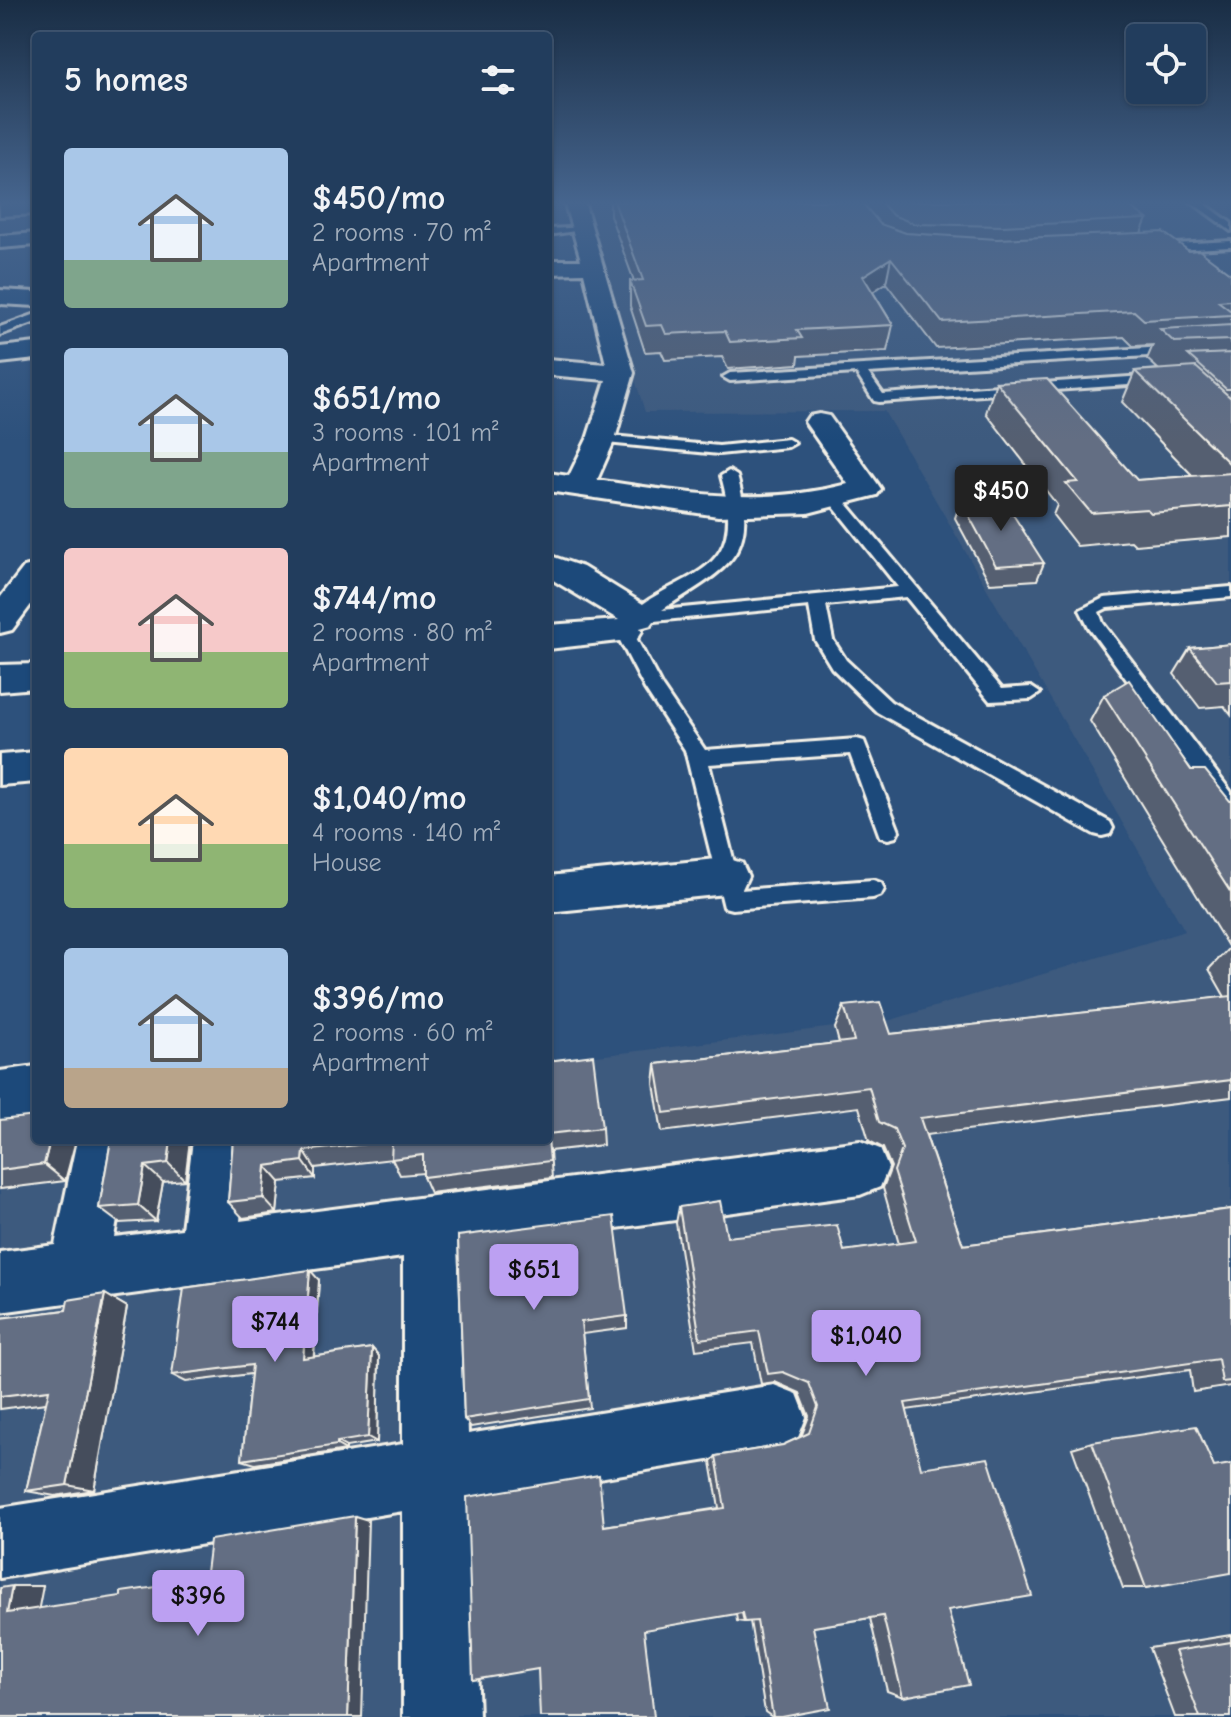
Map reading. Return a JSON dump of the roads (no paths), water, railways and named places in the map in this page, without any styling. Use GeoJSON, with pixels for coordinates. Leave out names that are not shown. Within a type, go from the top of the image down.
{"type":"FeatureCollection","features":[{"type":"Feature","properties":{"kind":"street"},"geometry":{"type":"LineString","coordinates":[[563,485],[601,439],[621,373],[597,281]]}},
{"type":"Feature","properties":{"kind":"street"},"geometry":{"type":"LineString","coordinates":[[0,297],[32,299]]}},
{"type":"Feature","properties":{"kind":"street"},"geometry":{"type":"LineString","coordinates":[[0,355],[32,351]]}},
{"type":"Feature","properties":{"kind":"street"},"geometry":{"type":"LineString","coordinates":[[552,367],[621,373]]}},
{"type":"Feature","properties":{"kind":"street"},"geometry":{"type":"LineString","coordinates":[[563,485],[718,507],[808,504],[866,489],[819,422]]}},
{"type":"Feature","properties":{"kind":"street"},"geometry":{"type":"LineString","coordinates":[[552,567],[571,574],[631,624]]}},
{"type":"Feature","properties":{"kind":"street"},"geometry":{"type":"LineString","coordinates":[[0,622],[32,579]]}},
{"type":"Feature","properties":{"kind":"street"},"geometry":{"type":"LineString","coordinates":[[552,636],[631,624]]}},
{"type":"Feature","properties":{"kind":"street"},"geometry":{"type":"LineString","coordinates":[[0,678],[32,676]]}},
{"type":"Feature","properties":{"kind":"street"},"geometry":{"type":"LineString","coordinates":[[0,770],[32,767]]}},
{"type":"Feature","properties":{"kind":"street"},"geometry":{"type":"LineString","coordinates":[[552,894],[726,876]]}},
{"type":"Feature","properties":{"kind":"street"},"geometry":{"type":"LineString","coordinates":[[0,1096],[32,1092]]}},
{"type":"Feature","properties":{"kind":"street"},"geometry":{"type":"LineString","coordinates":[[79,1271],[103,1144]]}},
{"type":"Feature","properties":{"kind":"street"},"geometry":{"type":"LineString","coordinates":[[208,1255],[220,1144]]}},
{"type":"Feature","properties":{"kind":"street"},"geometry":{"type":"LineString","coordinates":[[0,1282],[860,1168]]}},
{"type":"Feature","properties":{"kind":"street"},"geometry":{"type":"LineString","coordinates":[[432,1226],[441,1717]]}},
{"type":"Feature","properties":{"kind":"street"},"geometry":{"type":"LineString","coordinates":[[0,1543],[774,1417]]}},
{"type":"Feature","properties":{"kind":"lane"},"geometry":{"type":"LineString","coordinates":[[0,331],[32,319]]}},
{"type":"Feature","properties":{"kind":"lane"},"geometry":{"type":"LineString","coordinates":[[730,377],[1231,347]]}},
{"type":"Feature","properties":{"kind":"lane"},"geometry":{"type":"LineString","coordinates":[[860,370],[879,398],[1170,379]]}},
{"type":"Feature","properties":{"kind":"lane"},"geometry":{"type":"LineString","coordinates":[[601,439],[719,450],[788,443]]}},
{"type":"Feature","properties":{"kind":"lane"},"geometry":{"type":"LineString","coordinates":[[631,624],[724,561],[734,543],[738,507],[729,476]]}},
{"type":"Feature","properties":{"kind":"lane"},"geometry":{"type":"LineString","coordinates":[[833,496],[997,696],[1031,693]]}},
{"type":"Feature","properties":{"kind":"lane"},"geometry":{"type":"LineString","coordinates":[[631,624],[911,591]]}},
{"type":"Feature","properties":{"kind":"lane"},"geometry":{"type":"LineString","coordinates":[[1231,592],[1104,603],[1089,610],[1095,624],[1231,807]]}},
{"type":"Feature","properties":{"kind":"lane"},"geometry":{"type":"LineString","coordinates":[[816,600],[824,640],[839,664],[884,707],[1102,828]]}},
{"type":"Feature","properties":{"kind":"lane"},"geometry":{"type":"LineString","coordinates":[[631,624],[654,689],[695,749],[732,900],[873,889]]}},
{"type":"Feature","properties":{"kind":"lane"},"geometry":{"type":"LineString","coordinates":[[698,758],[857,746],[888,831]]}}]}
